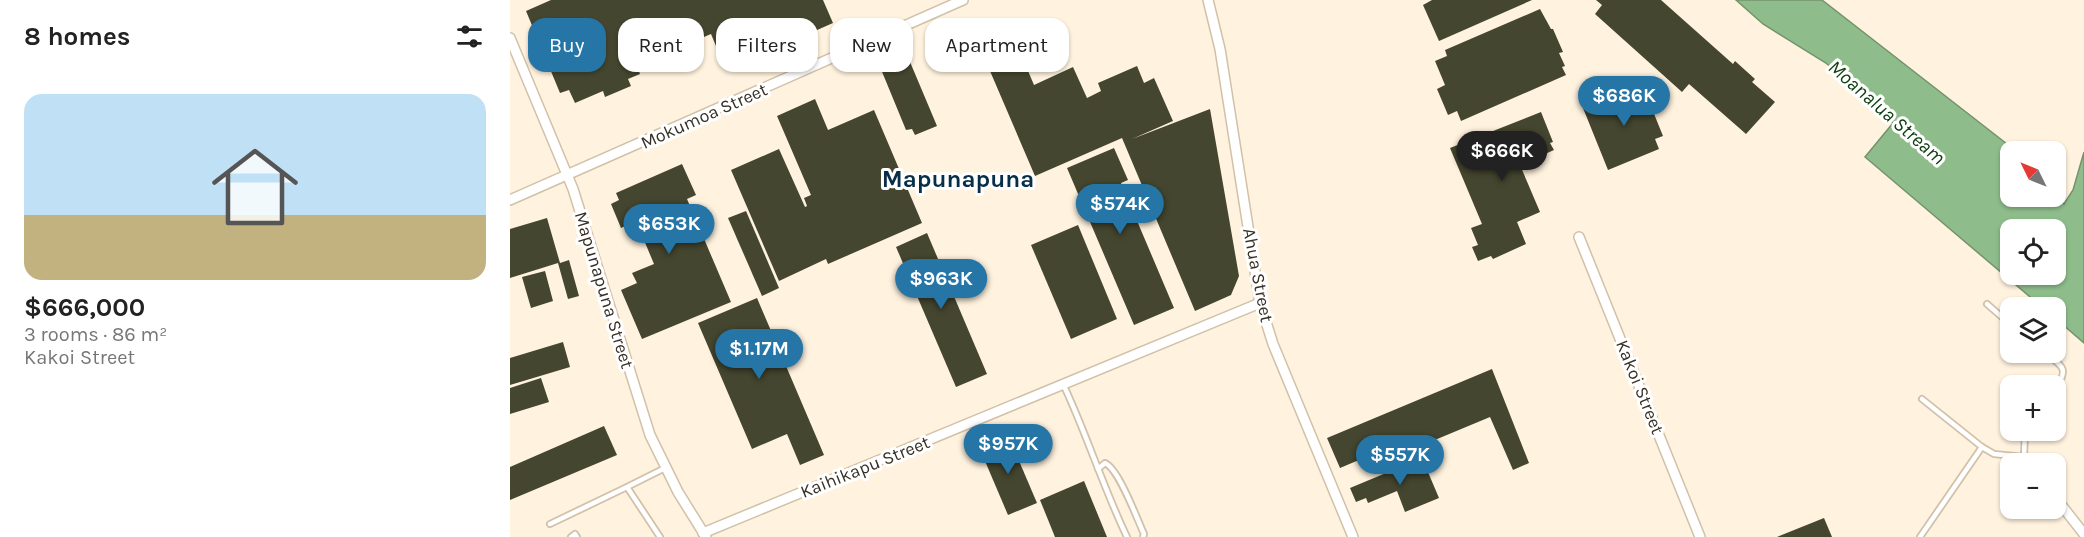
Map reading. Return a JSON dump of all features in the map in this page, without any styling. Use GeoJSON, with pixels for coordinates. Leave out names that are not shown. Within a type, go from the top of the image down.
{"type":"FeatureCollection","features":[{"type":"Feature","properties":{"kind":"street","name":"Mokumoa Street"},"geometry":{"type":"LineString","coordinates":[[510,200],[963,0]]}},
{"type":"Feature","properties":{"kind":"street","name":"Ahua Street"},"geometry":{"type":"LineString","coordinates":[[1208,0],[1220,49],[1260,303],[1273,344],[1353,537]]}},
{"type":"Feature","properties":{"kind":"street","name":"Mapunapuna Street"},"geometry":{"type":"LineString","coordinates":[[510,39],[573,189],[650,435],[702,536]]}},
{"type":"Feature","properties":{"kind":"street","name":"Kakoi Street"},"geometry":{"type":"LineString","coordinates":[[1578,237],[1701,537]]}},
{"type":"Feature","properties":{"kind":"street","name":"Kaihikapu Street"},"geometry":{"type":"LineString","coordinates":[[702,536],[1260,303]]}},
{"type":"Feature","properties":{"kind":"street"},"geometry":{"type":"LineString","coordinates":[[2066,511],[2084,534]]}},
{"type":"Feature","properties":{"kind":"lane"},"geometry":{"type":"LineString","coordinates":[[1987,304],[2000,315]]}},
{"type":"Feature","properties":{"kind":"lane"},"geometry":{"type":"LineString","coordinates":[[2056,363],[2064,375]]}},
{"type":"Feature","properties":{"kind":"lane"},"geometry":{"type":"LineString","coordinates":[[1064,386],[1085,430],[1111,503],[1127,537]]}},
{"type":"Feature","properties":{"kind":"lane"},"geometry":{"type":"LineString","coordinates":[[1922,399],[1982,447],[2000,455]]}},
{"type":"Feature","properties":{"kind":"lane"},"geometry":{"type":"LineString","coordinates":[[1920,537],[1982,447]]}},
{"type":"Feature","properties":{"kind":"lane"},"geometry":{"type":"LineString","coordinates":[[1098,468],[1105,463],[1110,465],[1119,479],[1144,534],[1143,537]]}},
{"type":"Feature","properties":{"kind":"lane"},"geometry":{"type":"LineString","coordinates":[[550,524],[665,468]]}},
{"type":"Feature","properties":{"kind":"lane"},"geometry":{"type":"LineString","coordinates":[[627,487],[660,537]]}},
{"type":"Feature","properties":{"kind":"lane"},"geometry":{"type":"LineString","coordinates":[[571,537],[575,534],[577,537]]}},
{"type":"Feature","properties":{"kind":"water","name":"Moanalua Stream"},"geometry":{"type":"Polygon","coordinates":[[[1736,0],[1822,0],[2003,141],[2000,141],[2000,207],[2066,207],[2066,201],[2073,190],[2084,152],[2084,343],[2066,327],[2066,297],[2030,297],[2016,285],[2066,285],[2066,219],[2000,219],[2000,271],[1865,157],[1893,123],[1826,63],[1763,24],[1736,0]]]}},
{"type":"Feature","properties":{"kind":"building"},"geometry":{"type":"Polygon","coordinates":[[[551,0],[823,0],[831,18],[830,24],[818,30],[818,18],[716,18],[716,46],[711,34],[704,37],[704,18],[618,18],[618,72],[639,72],[640,74],[628,79],[631,86],[605,97],[603,91],[575,103],[569,90],[560,93],[551,72],[606,72],[606,18],[529,18],[526,11],[551,0]]]}},
{"type":"Feature","properties":{"kind":"building"},"geometry":{"type":"Polygon","coordinates":[[[1432,0],[1532,0],[1439,41],[1423,5],[1432,0]]]}},
{"type":"Feature","properties":{"kind":"building"},"geometry":{"type":"Polygon","coordinates":[[[1596,0],[1661,0],[1733,64],[1735,61],[1755,79],[1752,82],[1775,102],[1746,134],[1689,84],[1682,92],[1595,14],[1602,5],[1596,0]]]}},
{"type":"Feature","properties":{"kind":"building"},"geometry":{"type":"Polygon","coordinates":[[[1540,9],[1553,29],[1563,52],[1559,53],[1566,75],[1461,121],[1457,111],[1448,115],[1437,89],[1445,85],[1435,61],[1447,56],[1445,50],[1540,9]]]}},
{"type":"Feature","properties":{"kind":"building"},"geometry":{"type":"Polygon","coordinates":[[[1137,66],[1144,83],[1154,78],[1173,121],[1132,139],[1210,109],[1239,276],[1231,295],[1195,311],[1122,138],[1035,176],[990,72],[1028,72],[1034,85],[1062,72],[1069,72],[1069,69],[1073,67],[1087,98],[1101,91],[1098,83],[1137,66]]]}},
{"type":"Feature","properties":{"kind":"building"},"geometry":{"type":"Polygon","coordinates":[[[913,69],[937,126],[915,135],[912,129],[906,130],[882,72],[913,72],[913,69]]]}},
{"type":"Feature","properties":{"kind":"building"},"geometry":{"type":"Polygon","coordinates":[[[1633,87],[1638,97],[1646,94],[1663,136],[1655,139],[1659,149],[1608,170],[1583,108],[1633,87]]]}},
{"type":"Feature","properties":{"kind":"building"},"geometry":{"type":"Polygon","coordinates":[[[815,99],[828,130],[874,110],[922,223],[828,264],[826,259],[779,281],[731,170],[779,149],[805,207],[807,206],[804,198],[811,195],[777,116],[815,99]]]}},
{"type":"Feature","properties":{"kind":"building"},"geometry":{"type":"Polygon","coordinates":[[[1541,112],[1554,150],[1520,165],[1540,212],[1517,222],[1526,244],[1493,259],[1491,256],[1478,261],[1472,247],[1478,245],[1471,228],[1482,224],[1450,148],[1541,112]]]}},
{"type":"Feature","properties":{"kind":"building"},"geometry":{"type":"Polygon","coordinates":[[[1114,148],[1128,180],[1121,183],[1174,308],[1134,325],[1067,168],[1114,148]]]}},
{"type":"Feature","properties":{"kind":"building"},"geometry":{"type":"Polygon","coordinates":[[[682,164],[696,195],[687,199],[731,302],[642,339],[621,290],[637,283],[632,273],[654,264],[638,220],[621,228],[611,204],[619,200],[616,193],[682,164]]]}},
{"type":"Feature","properties":{"kind":"building"},"geometry":{"type":"Polygon","coordinates":[[[746,211],[779,288],[762,296],[728,218],[746,211]]]}},
{"type":"Feature","properties":{"kind":"building"},"geometry":{"type":"Polygon","coordinates":[[[547,218],[560,263],[569,260],[579,296],[568,299],[558,263],[510,278],[510,229],[547,218]]]}},
{"type":"Feature","properties":{"kind":"building"},"geometry":{"type":"Polygon","coordinates":[[[1078,225],[1117,319],[1071,339],[1031,245],[1078,225]]]}},
{"type":"Feature","properties":{"kind":"building"},"geometry":{"type":"Polygon","coordinates":[[[927,233],[987,374],[956,387],[896,247],[927,233]]]}},
{"type":"Feature","properties":{"kind":"building"},"geometry":{"type":"Polygon","coordinates":[[[545,271],[553,301],[531,308],[522,277],[545,271]]]}},
{"type":"Feature","properties":{"kind":"building"},"geometry":{"type":"Polygon","coordinates":[[[757,298],[824,455],[800,465],[787,434],[752,449],[698,323],[757,298]]]}},
{"type":"Feature","properties":{"kind":"building"},"geometry":{"type":"Polygon","coordinates":[[[563,342],[570,367],[510,385],[510,358],[563,342]]]}},
{"type":"Feature","properties":{"kind":"building"},"geometry":{"type":"Polygon","coordinates":[[[1492,369],[1529,463],[1513,470],[1490,417],[1370,467],[1366,457],[1340,468],[1327,438],[1492,369]]]}},
{"type":"Feature","properties":{"kind":"building"},"geometry":{"type":"Polygon","coordinates":[[[541,378],[549,402],[510,414],[510,388],[541,378]]]}},
{"type":"Feature","properties":{"kind":"building"},"geometry":{"type":"Polygon","coordinates":[[[604,426],[617,455],[510,500],[510,467],[604,426]]]}},
{"type":"Feature","properties":{"kind":"building"},"geometry":{"type":"Polygon","coordinates":[[[1008,435],[1037,503],[1008,515],[979,447],[1008,435]]]}},
{"type":"Feature","properties":{"kind":"building"},"geometry":{"type":"Polygon","coordinates":[[[1422,458],[1439,498],[1405,512],[1397,491],[1368,503],[1366,498],[1356,502],[1350,488],[1422,458]]]}},
{"type":"Feature","properties":{"kind":"building"},"geometry":{"type":"Polygon","coordinates":[[[1084,481],[1107,537],[1055,537],[1040,500],[1084,481]]]}},
{"type":"Feature","properties":{"kind":"building"},"geometry":{"type":"Polygon","coordinates":[[[1824,518],[1832,537],[1777,537],[1824,518]]]}},
{"type":"Feature","properties":{"kind":"district","name":"Mapunapuna"},"geometry":{"type":"Point","coordinates":[958,179]}}]}
